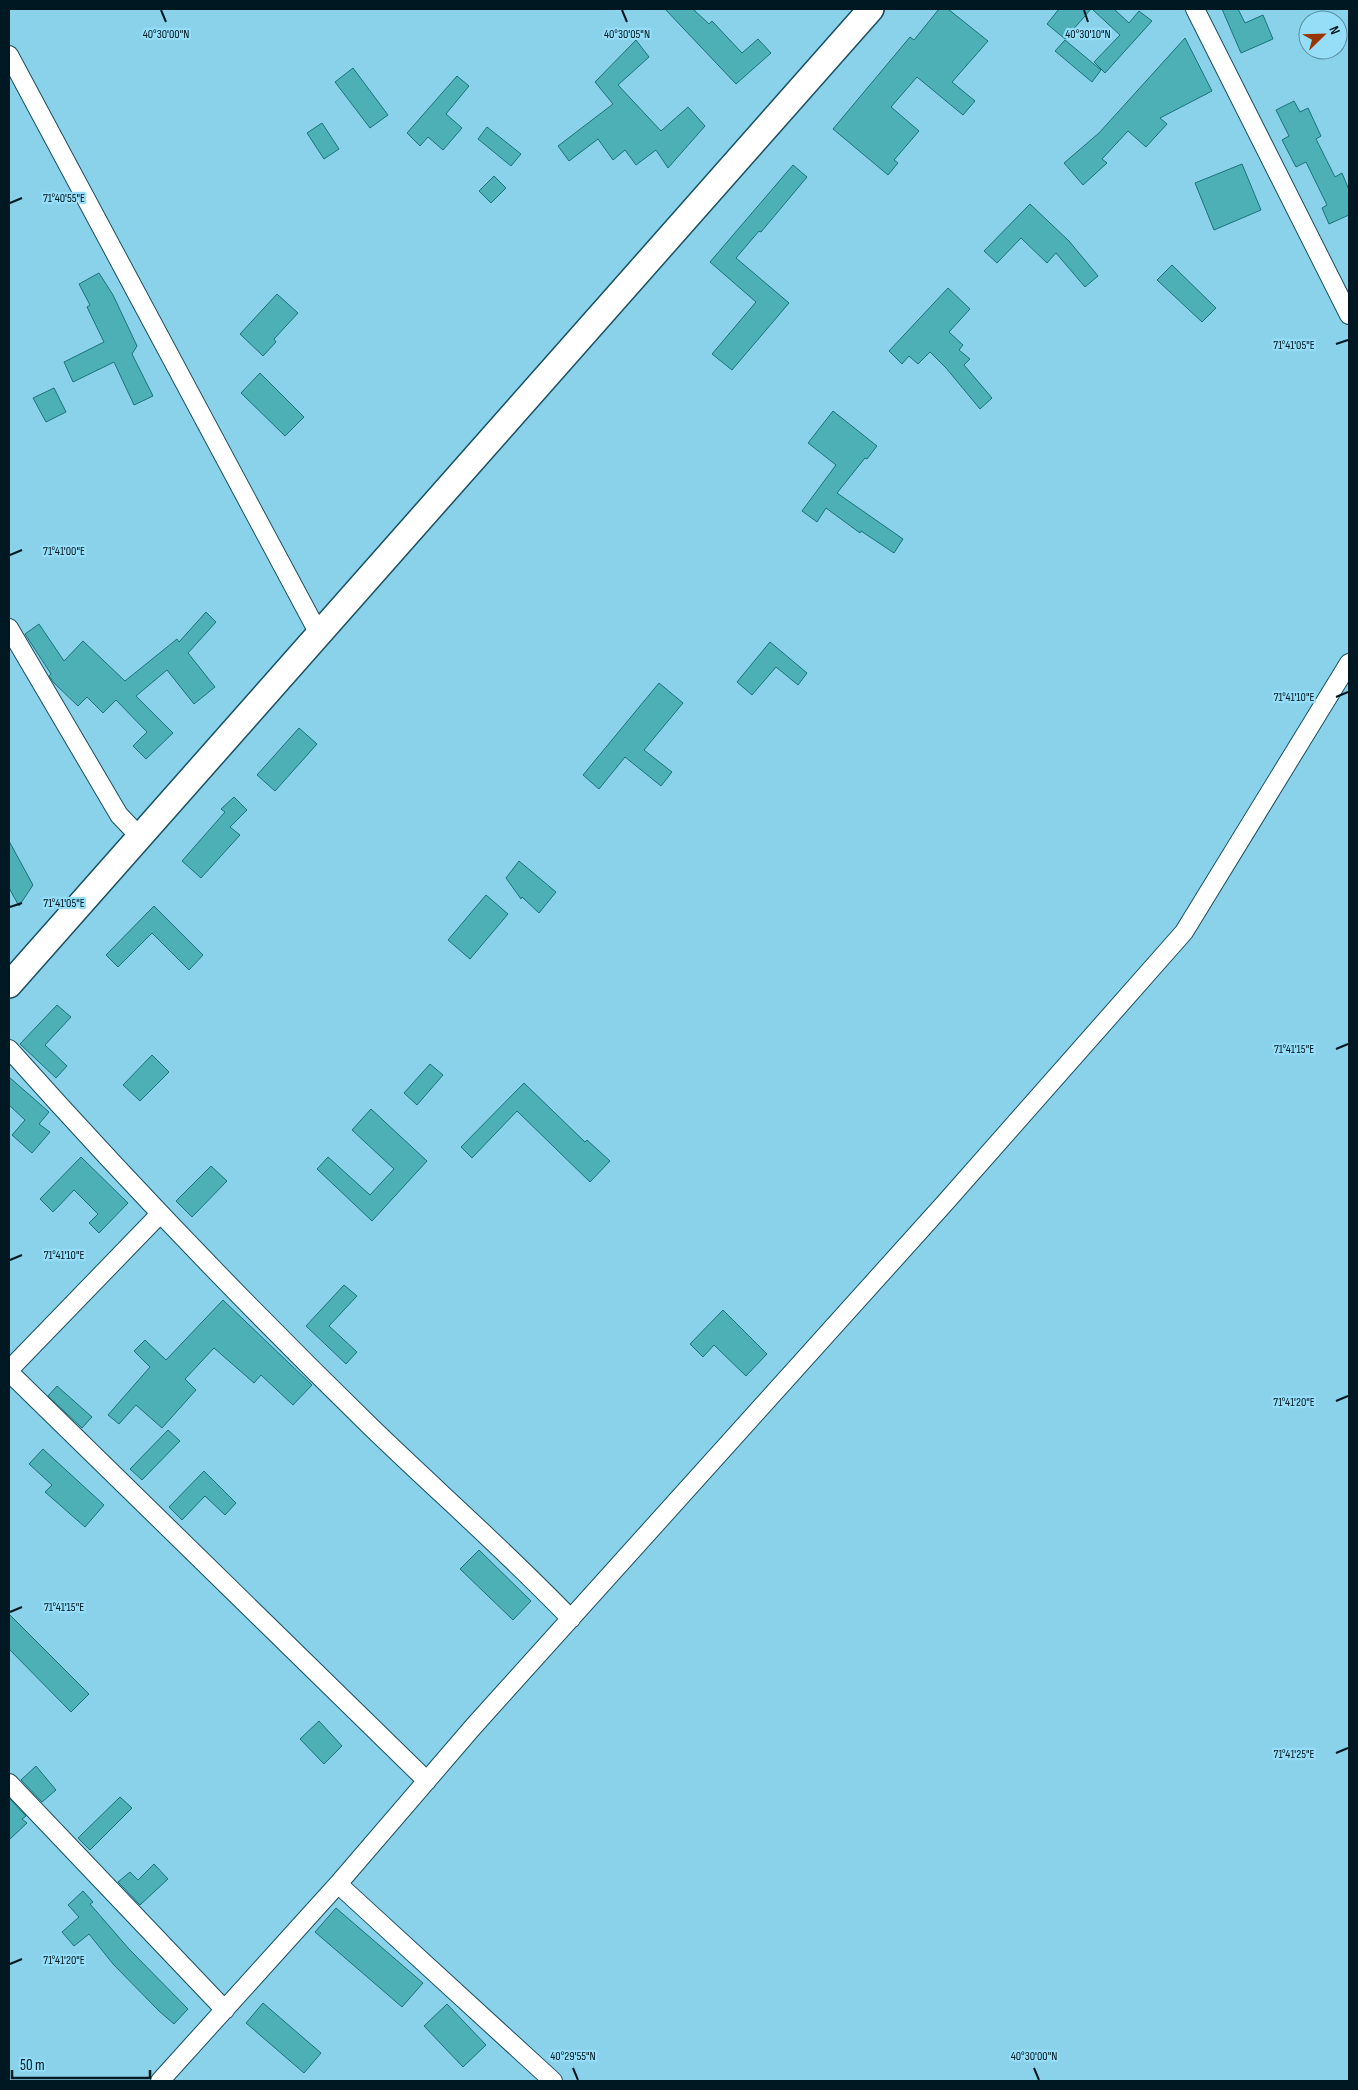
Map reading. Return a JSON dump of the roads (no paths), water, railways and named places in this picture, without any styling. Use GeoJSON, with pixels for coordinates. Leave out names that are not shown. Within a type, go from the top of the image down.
{"type":"FeatureCollection","features":[{"type":"Feature","properties":{"kind":"street"},"geometry":{"type":"LineString","coordinates":[[9,985],[871,9]]}},
{"type":"Feature","properties":{"kind":"street"},"geometry":{"type":"LineString","coordinates":[[1196,9],[1349,315]]}},
{"type":"Feature","properties":{"kind":"street"},"geometry":{"type":"LineString","coordinates":[[9,55],[319,634]]}},
{"type":"Feature","properties":{"kind":"street"},"geometry":{"type":"LineString","coordinates":[[9,628],[119,815],[140,837]]}},
{"type":"Feature","properties":{"kind":"street"},"geometry":{"type":"LineString","coordinates":[[167,2079],[225,2010],[427,1781],[1184,932],[1349,663]]}},
{"type":"Feature","properties":{"kind":"street"},"geometry":{"type":"LineString","coordinates":[[9,1049],[160,1214],[371,1427],[531,1577],[571,1619]]}},
{"type":"Feature","properties":{"kind":"street"},"geometry":{"type":"LineString","coordinates":[[160,1214],[9,1371],[427,1781]]}},
{"type":"Feature","properties":{"kind":"street"},"geometry":{"type":"LineString","coordinates":[[9,1783],[225,2010]]}},
{"type":"Feature","properties":{"kind":"street"},"geometry":{"type":"LineString","coordinates":[[338,1884],[553,2081]]}}]}
